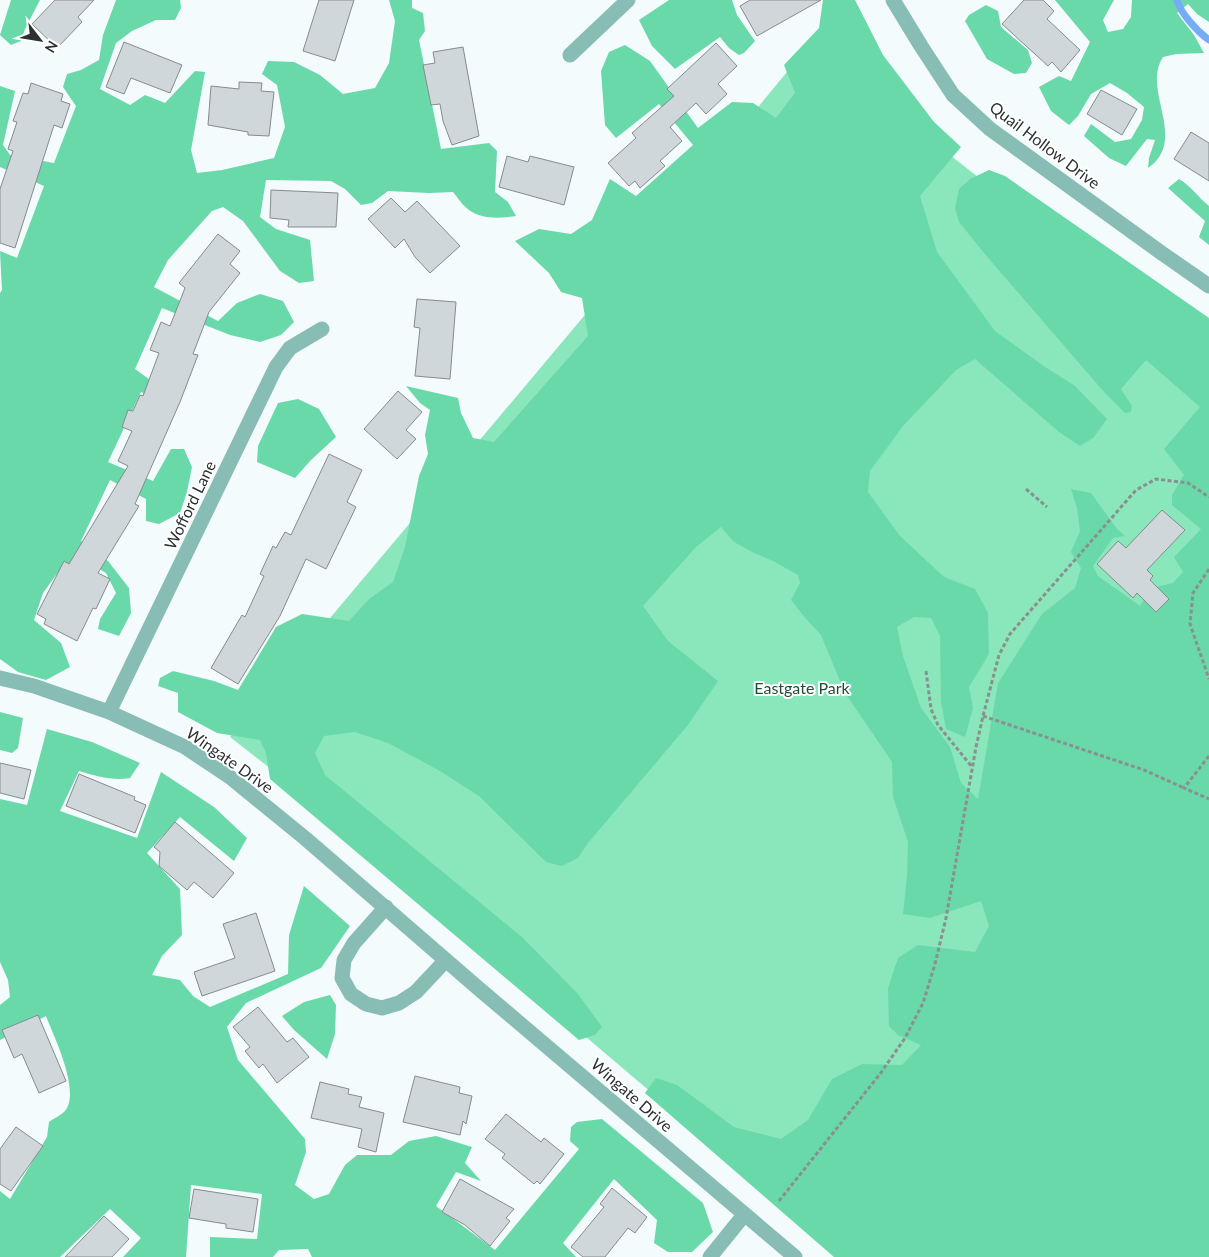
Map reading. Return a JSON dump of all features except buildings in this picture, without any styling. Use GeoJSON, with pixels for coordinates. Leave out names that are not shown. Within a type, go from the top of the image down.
{"type":"FeatureCollection","features":[{"type":"Feature","properties":{"kind":"street"},"geometry":{"type":"LineString","coordinates":[[570,55],[628,0]]}},
{"type":"Feature","properties":{"kind":"street","name":"Quail Hollow Drive"},"geometry":{"type":"LineString","coordinates":[[894,0],[953,95],[990,129],[1209,286]]}},
{"type":"Feature","properties":{"kind":"street","name":"Wofford Lane"},"geometry":{"type":"LineString","coordinates":[[109,712],[276,367],[290,348],[322,329]]}},
{"type":"Feature","properties":{"kind":"street","name":"Wingate Drive"},"geometry":{"type":"LineString","coordinates":[[0,678],[34,686],[109,712],[185,747],[230,777],[306,839],[794,1257]]}},
{"type":"Feature","properties":{"kind":"street"},"geometry":{"type":"LineString","coordinates":[[386,908],[354,944],[344,960],[342,978],[351,994],[366,1004],[382,1008],[399,1003],[416,992],[446,960]]}},
{"type":"Feature","properties":{"kind":"street"},"geometry":{"type":"LineString","coordinates":[[710,1257],[744,1215]]}},
{"type":"Feature","properties":{"kind":"path"},"geometry":{"type":"LineString","coordinates":[[779,1201],[880,1074],[905,1038],[923,1003],[946,918],[972,767],[983,716],[999,655],[1010,634],[1136,490],[1156,479],[1188,483],[1209,497]]}},
{"type":"Feature","properties":{"kind":"path"},"geometry":{"type":"LineString","coordinates":[[1026,489],[1047,507]]}},
{"type":"Feature","properties":{"kind":"path"},"geometry":{"type":"LineString","coordinates":[[1209,569],[1193,593],[1190,624],[1209,679]]}},
{"type":"Feature","properties":{"kind":"path"},"geometry":{"type":"LineString","coordinates":[[1058,570],[1059,578]]}},
{"type":"Feature","properties":{"kind":"path"},"geometry":{"type":"LineString","coordinates":[[926,671],[930,709],[938,724],[972,767]]}},
{"type":"Feature","properties":{"kind":"path"},"geometry":{"type":"LineString","coordinates":[[983,716],[1144,770],[1209,799]]}},
{"type":"Feature","properties":{"kind":"path"},"geometry":{"type":"LineString","coordinates":[[1184,788],[1209,756]]}},
{"type":"Feature","properties":{"kind":"green space"},"geometry":{"type":"Polygon","coordinates":[[[11,0],[40,0],[21,41],[11,45],[0,35],[11,0]]]}},
{"type":"Feature","properties":{"kind":"green space"},"geometry":{"type":"Polygon","coordinates":[[[116,0],[180,0],[181,8],[175,20],[156,20],[132,31],[116,43],[100,89],[130,105],[145,95],[165,103],[195,71],[205,72],[191,150],[197,173],[222,170],[274,158],[285,127],[277,85],[262,74],[268,61],[294,62],[320,75],[343,94],[375,88],[389,63],[395,21],[389,0],[412,0],[412,8],[423,13],[425,31],[419,40],[441,149],[489,143],[497,151],[495,192],[508,202],[516,216],[498,218],[474,213],[453,192],[388,191],[372,203],[361,205],[345,189],[331,181],[266,180],[260,217],[276,229],[310,240],[314,281],[299,283],[280,271],[243,221],[223,207],[212,211],[168,260],[154,287],[218,321],[237,303],[260,294],[283,301],[294,322],[281,335],[260,342],[230,335],[162,308],[135,369],[179,401],[174,405],[141,392],[108,462],[153,481],[171,449],[184,449],[192,467],[187,492],[180,513],[159,524],[146,521],[146,499],[110,480],[81,541],[108,561],[129,588],[131,613],[119,636],[98,629],[100,619],[116,593],[106,573],[79,557],[59,571],[43,593],[34,620],[61,643],[70,667],[46,680],[18,672],[0,659],[0,293],[2,290],[0,251],[17,258],[44,186],[0,167],[0,86],[15,91],[3,145],[10,155],[54,163],[76,106],[63,87],[67,74],[81,70],[99,60],[103,35],[116,0]]]}},
{"type":"Feature","properties":{"kind":"green space"},"geometry":{"type":"Polygon","coordinates":[[[669,0],[732,0],[737,15],[755,41],[744,53],[739,55],[729,48],[720,37],[675,69],[652,46],[639,20],[669,0]]]}},
{"type":"Feature","properties":{"kind":"green space","name":"Eastgate Park"},"geometry":{"type":"Polygon","coordinates":[[[823,0],[855,0],[883,55],[934,122],[961,147],[920,196],[937,252],[995,331],[1075,386],[1107,419],[1093,438],[1080,446],[1059,432],[975,359],[956,370],[903,426],[870,471],[868,492],[900,536],[944,577],[975,589],[988,613],[989,654],[969,687],[973,708],[965,737],[946,729],[941,702],[940,636],[931,618],[914,617],[897,627],[903,656],[921,708],[950,747],[961,783],[978,799],[998,683],[1042,614],[1075,588],[1081,568],[1071,552],[1080,531],[1077,508],[1071,489],[1091,493],[1117,529],[1125,536],[1113,538],[1093,566],[1098,576],[1140,606],[1151,588],[1173,583],[1183,572],[1174,557],[1201,529],[1172,505],[1172,495],[1184,475],[1164,449],[1200,407],[1146,360],[1121,389],[1132,406],[1131,412],[1125,413],[1104,392],[959,222],[955,208],[959,189],[970,179],[989,170],[1005,176],[1209,318],[1209,1257],[834,1257],[645,1093],[656,1078],[677,1085],[734,1127],[781,1139],[808,1120],[832,1079],[862,1064],[902,1065],[921,1045],[898,1035],[889,1026],[888,988],[898,958],[918,945],[975,952],[989,926],[981,901],[930,918],[903,914],[908,842],[893,797],[892,762],[845,693],[821,635],[791,600],[800,583],[798,575],[734,542],[721,527],[696,547],[643,606],[668,641],[718,681],[688,725],[588,843],[578,858],[562,866],[546,862],[479,796],[440,771],[388,743],[355,732],[324,736],[315,753],[325,775],[523,938],[578,994],[602,1027],[595,1035],[579,1040],[270,779],[266,753],[260,740],[217,733],[178,712],[178,693],[158,686],[160,678],[173,671],[214,681],[238,690],[276,627],[302,614],[349,621],[369,599],[393,582],[405,547],[419,476],[428,454],[425,435],[430,410],[420,403],[406,386],[458,398],[461,413],[473,438],[494,442],[588,336],[582,298],[561,292],[549,273],[515,241],[539,229],[571,234],[592,220],[610,179],[636,196],[693,145],[659,104],[616,138],[605,125],[601,71],[609,52],[625,45],[650,61],[698,128],[732,102],[753,103],[776,118],[795,93],[784,65],[819,28],[823,0]]]}},
{"type":"Feature","properties":{"kind":"green space"},"geometry":{"type":"Polygon","coordinates":[[[1055,0],[1114,0],[1103,20],[1108,32],[1123,29],[1131,17],[1132,0],[1209,0],[1209,22],[1197,14],[1188,4],[1177,13],[1194,35],[1204,53],[1176,54],[1163,57],[1158,70],[1157,85],[1165,129],[1165,143],[1160,156],[1148,168],[1155,140],[1147,139],[1126,166],[1109,158],[1084,136],[1091,124],[1115,142],[1131,139],[1142,120],[1144,107],[1127,93],[1110,83],[1091,94],[1078,116],[1069,125],[1051,111],[1039,87],[1059,76],[1071,81],[1090,42],[1055,0]]]}},
{"type":"Feature","properties":{"kind":"green space","name":"Eastgate Park"},"geometry":{"type":"Polygon","coordinates":[[[844,3],[946,152],[1005,198],[1209,338],[1209,1257],[779,1201],[266,765],[230,737],[674,209],[844,3]]]}},
{"type":"Feature","properties":{"kind":"green space"},"geometry":{"type":"Polygon","coordinates":[[[986,5],[998,11],[1001,27],[1028,50],[1032,63],[1026,73],[1014,74],[987,59],[965,21],[969,15],[986,5]]]}},
{"type":"Feature","properties":{"kind":"green space"},"geometry":{"type":"Polygon","coordinates":[[[1179,179],[1209,206],[1209,245],[1199,237],[1205,221],[1168,188],[1179,179]]]}},
{"type":"Feature","properties":{"kind":"green space"},"geometry":{"type":"Polygon","coordinates":[[[298,399],[319,409],[336,437],[295,478],[257,462],[258,446],[278,403],[298,399]]]}},
{"type":"Feature","properties":{"kind":"green space"},"geometry":{"type":"Polygon","coordinates":[[[0,712],[23,718],[18,748],[12,753],[0,750],[0,712]]]}},
{"type":"Feature","properties":{"kind":"green space"},"geometry":{"type":"Polygon","coordinates":[[[47,729],[92,742],[140,763],[130,778],[124,779],[98,776],[79,771],[60,811],[137,838],[161,772],[214,807],[247,838],[234,861],[180,817],[147,853],[180,889],[182,935],[162,956],[152,975],[180,980],[193,996],[210,1007],[288,974],[289,935],[304,886],[350,926],[321,968],[246,1003],[227,1027],[238,1060],[305,1139],[306,1152],[295,1185],[314,1199],[329,1194],[345,1165],[357,1155],[391,1155],[409,1141],[436,1136],[472,1147],[465,1163],[481,1181],[456,1172],[436,1206],[495,1250],[579,1149],[570,1141],[571,1127],[577,1122],[602,1119],[703,1203],[713,1232],[692,1252],[668,1252],[654,1243],[657,1220],[614,1179],[563,1243],[576,1257],[312,1257],[308,1249],[279,1250],[273,1257],[210,1257],[210,1237],[257,1239],[262,1194],[191,1185],[186,1257],[123,1257],[141,1238],[110,1209],[60,1257],[0,1257],[0,1191],[10,1199],[47,1137],[49,1122],[65,1111],[69,1102],[70,1091],[60,1050],[46,1016],[0,1040],[0,1005],[10,997],[8,980],[0,962],[0,799],[27,805],[47,729]]]}},
{"type":"Feature","properties":{"kind":"green space"},"geometry":{"type":"Polygon","coordinates":[[[330,995],[336,1005],[335,1034],[327,1059],[294,1030],[282,1016],[304,1002],[330,995]]]}},
{"type":"Feature","properties":{"kind":"waterway"},"geometry":{"type":"LineString","coordinates":[[1177,0],[1190,22],[1209,40]]}}]}
